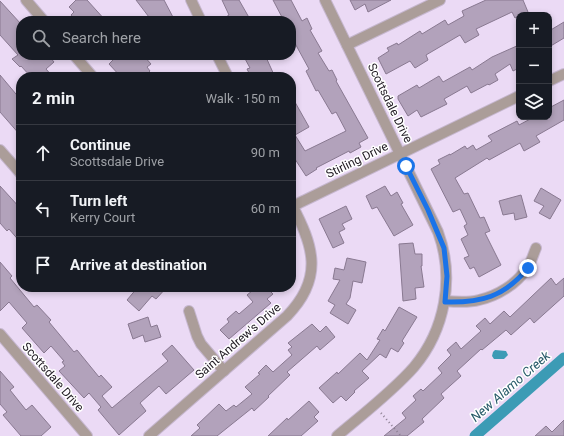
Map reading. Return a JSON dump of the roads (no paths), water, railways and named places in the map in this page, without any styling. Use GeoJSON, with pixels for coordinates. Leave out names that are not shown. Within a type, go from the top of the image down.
{"type":"FeatureCollection","features":[{"type":"Feature","properties":{"kind":"street"},"geometry":{"type":"LineString","coordinates":[[26,0],[40,16]]}},
{"type":"Feature","properties":{"kind":"street"},"geometry":{"type":"LineString","coordinates":[[191,0],[199,16]]}},
{"type":"Feature","properties":{"kind":"street","name":"Scottsdale Drive"},"geometry":{"type":"LineString","coordinates":[[325,0],[428,210],[444,248],[447,276],[445,302],[437,331],[415,366],[399,383],[337,436]]}},
{"type":"Feature","properties":{"kind":"street"},"geometry":{"type":"LineString","coordinates":[[347,45],[440,0]]}},
{"type":"Feature","properties":{"kind":"street"},"geometry":{"type":"LineString","coordinates":[[78,60],[89,72]]}},
{"type":"Feature","properties":{"kind":"street"},"geometry":{"type":"LineString","coordinates":[[220,60],[226,72]]}},
{"type":"Feature","properties":{"kind":"street"},"geometry":{"type":"LineString","coordinates":[[552,80],[564,74]]}},
{"type":"Feature","properties":{"kind":"street","name":"Stirling Drive"},"geometry":{"type":"LineString","coordinates":[[296,203],[516,97]]}},
{"type":"Feature","properties":{"kind":"street"},"geometry":{"type":"LineString","coordinates":[[0,150],[16,168]]}},
{"type":"Feature","properties":{"kind":"street","name":"Saint Andrew's Drive"},"geometry":{"type":"LineString","coordinates":[[150,436],[298,305],[307,289],[312,264],[307,238],[296,214]]}},
{"type":"Feature","properties":{"kind":"street"},"geometry":{"type":"LineString","coordinates":[[445,302],[478,301],[508,288],[520,278],[528,268],[536,248]]}},
{"type":"Feature","properties":{"kind":"street"},"geometry":{"type":"LineString","coordinates":[[189,311],[201,344],[224,371]]}},
{"type":"Feature","properties":{"kind":"street","name":"Scottsdale Drive"},"geometry":{"type":"LineString","coordinates":[[0,334],[87,436]]}},
{"type":"Feature","properties":{"kind":"water"},"geometry":{"type":"Polygon","coordinates":[[[495,350],[506,351],[508,355],[504,359],[494,359],[492,356],[495,350]]]}},
{"type":"Feature","properties":{"kind":"waterway","name":"New Alamo Creek"},"geometry":{"type":"LineString","coordinates":[[475,436],[564,358]]}}]}
